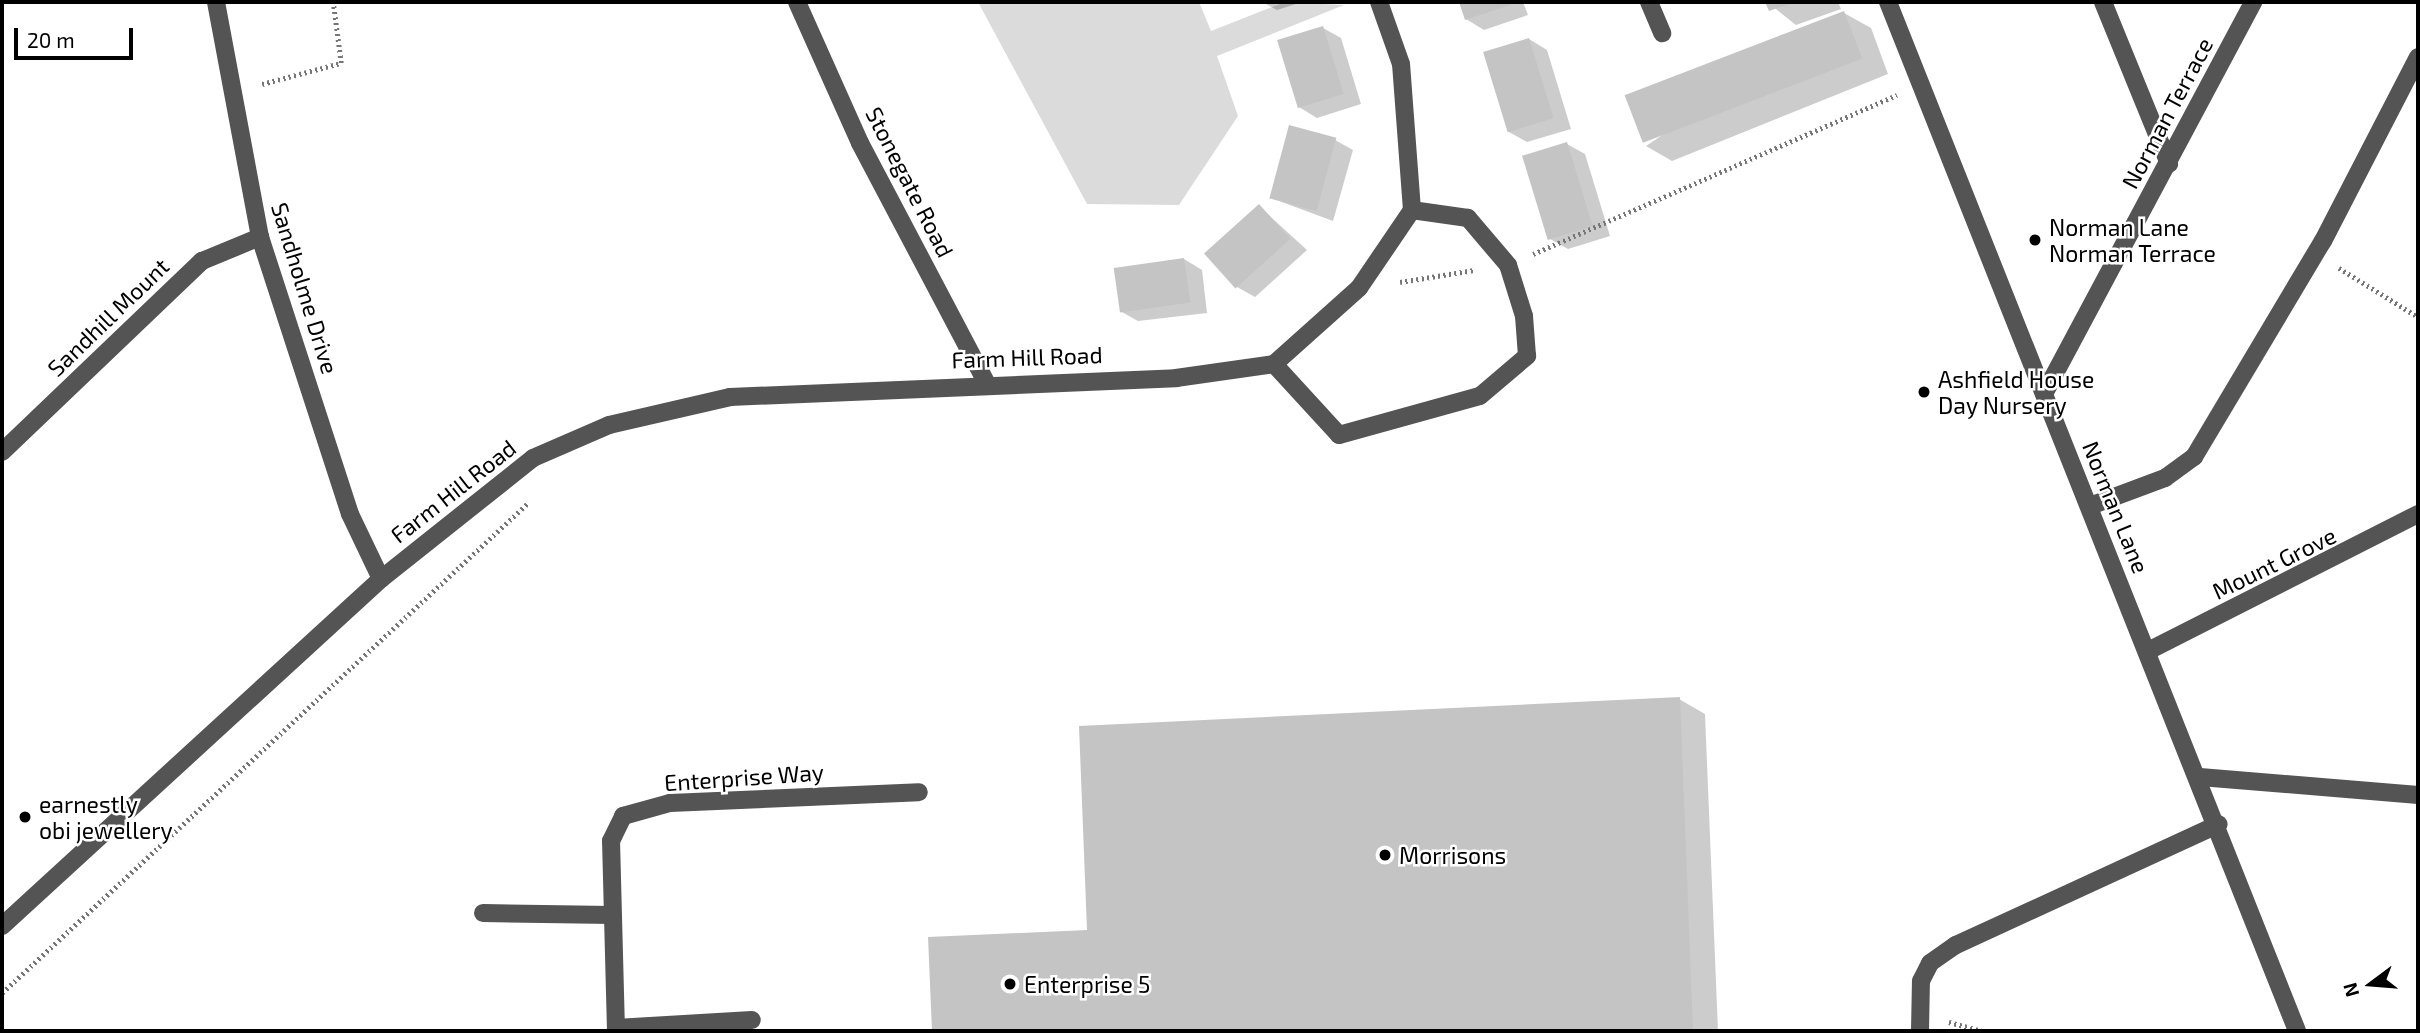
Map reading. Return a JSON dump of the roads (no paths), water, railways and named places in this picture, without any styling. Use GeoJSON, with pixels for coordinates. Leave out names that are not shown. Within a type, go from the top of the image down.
{"type":"FeatureCollection","features":[{"type":"Feature","properties":{"kind":"street","name":"Sandholme Drive"},"geometry":{"type":"LineString","coordinates":[[216,2],[230,93],[260,237],[350,514],[381,579]]}},
{"type":"Feature","properties":{"kind":"street","name":"Stonegate Road"},"geometry":{"type":"LineString","coordinates":[[797,2],[860,143],[986,382]]}},
{"type":"Feature","properties":{"kind":"street"},"geometry":{"type":"LineString","coordinates":[[1379,2],[1401,64],[1412,210],[1359,288],[1274,364],[1339,435],[1480,396],[1527,356],[1524,316],[1508,265],[1468,218],[1412,210]]}},
{"type":"Feature","properties":{"kind":"street"},"geometry":{"type":"LineString","coordinates":[[1649,2],[1662,33]]}},
{"type":"Feature","properties":{"kind":"street","name":"Norman Lane"},"geometry":{"type":"LineString","coordinates":[[1888,2],[2219,824],[2297,1031]]}},
{"type":"Feature","properties":{"kind":"street"},"geometry":{"type":"LineString","coordinates":[[2103,2],[2169,164]]}},
{"type":"Feature","properties":{"kind":"street","name":"Norman Terrace"},"geometry":{"type":"LineString","coordinates":[[2044,394],[2253,2]]}},
{"type":"Feature","properties":{"kind":"street"},"geometry":{"type":"LineString","coordinates":[[2090,506],[2165,478],[2194,457],[2315,254],[2418,57]]}},
{"type":"Feature","properties":{"kind":"street","name":"Sandhill Mount"},"geometry":{"type":"LineString","coordinates":[[2,452],[202,261],[260,237]]}},
{"type":"Feature","properties":{"kind":"street","name":"Farm Hill Road"},"geometry":{"type":"LineString","coordinates":[[2,926],[381,579],[533,458],[609,425],[730,397],[986,382],[1176,378],[1274,364]]}},
{"type":"Feature","properties":{"kind":"street","name":"Mount Grove"},"geometry":{"type":"LineString","coordinates":[[2148,651],[2418,514]]}},
{"type":"Feature","properties":{"kind":"street"},"geometry":{"type":"LineString","coordinates":[[2200,777],[2418,795]]}},
{"type":"Feature","properties":{"kind":"street","name":"Enterprise Way"},"geometry":{"type":"LineString","coordinates":[[616,1030],[611,841],[622,816],[670,803],[919,792]]}},
{"type":"Feature","properties":{"kind":"street"},"geometry":{"type":"LineString","coordinates":[[1920,1031],[1921,981],[1930,963],[1956,945],[2219,824]]}},
{"type":"Feature","properties":{"kind":"street"},"geometry":{"type":"LineString","coordinates":[[483,913],[612,915]]}},
{"type":"Feature","properties":{"kind":"street"},"geometry":{"type":"LineString","coordinates":[[616,1030],[752,1020]]}},
{"type":"Feature","properties":{"kind":"place","name":"Norman Lane Norman Terrace"},"geometry":{"type":"Point","coordinates":[2035,240]}},
{"type":"Feature","properties":{"kind":"place","name":"Ashfield House Day Nursery"},"geometry":{"type":"Point","coordinates":[1924,392]}},
{"type":"Feature","properties":{"kind":"place","name":"earnestly obi jewellery"},"geometry":{"type":"Point","coordinates":[25,817]}},
{"type":"Feature","properties":{"kind":"place","name":"Morrisons"},"geometry":{"type":"Point","coordinates":[1385,855]}},
{"type":"Feature","properties":{"kind":"place","name":"Enterprise 5"},"geometry":{"type":"Point","coordinates":[1010,984]}}]}
